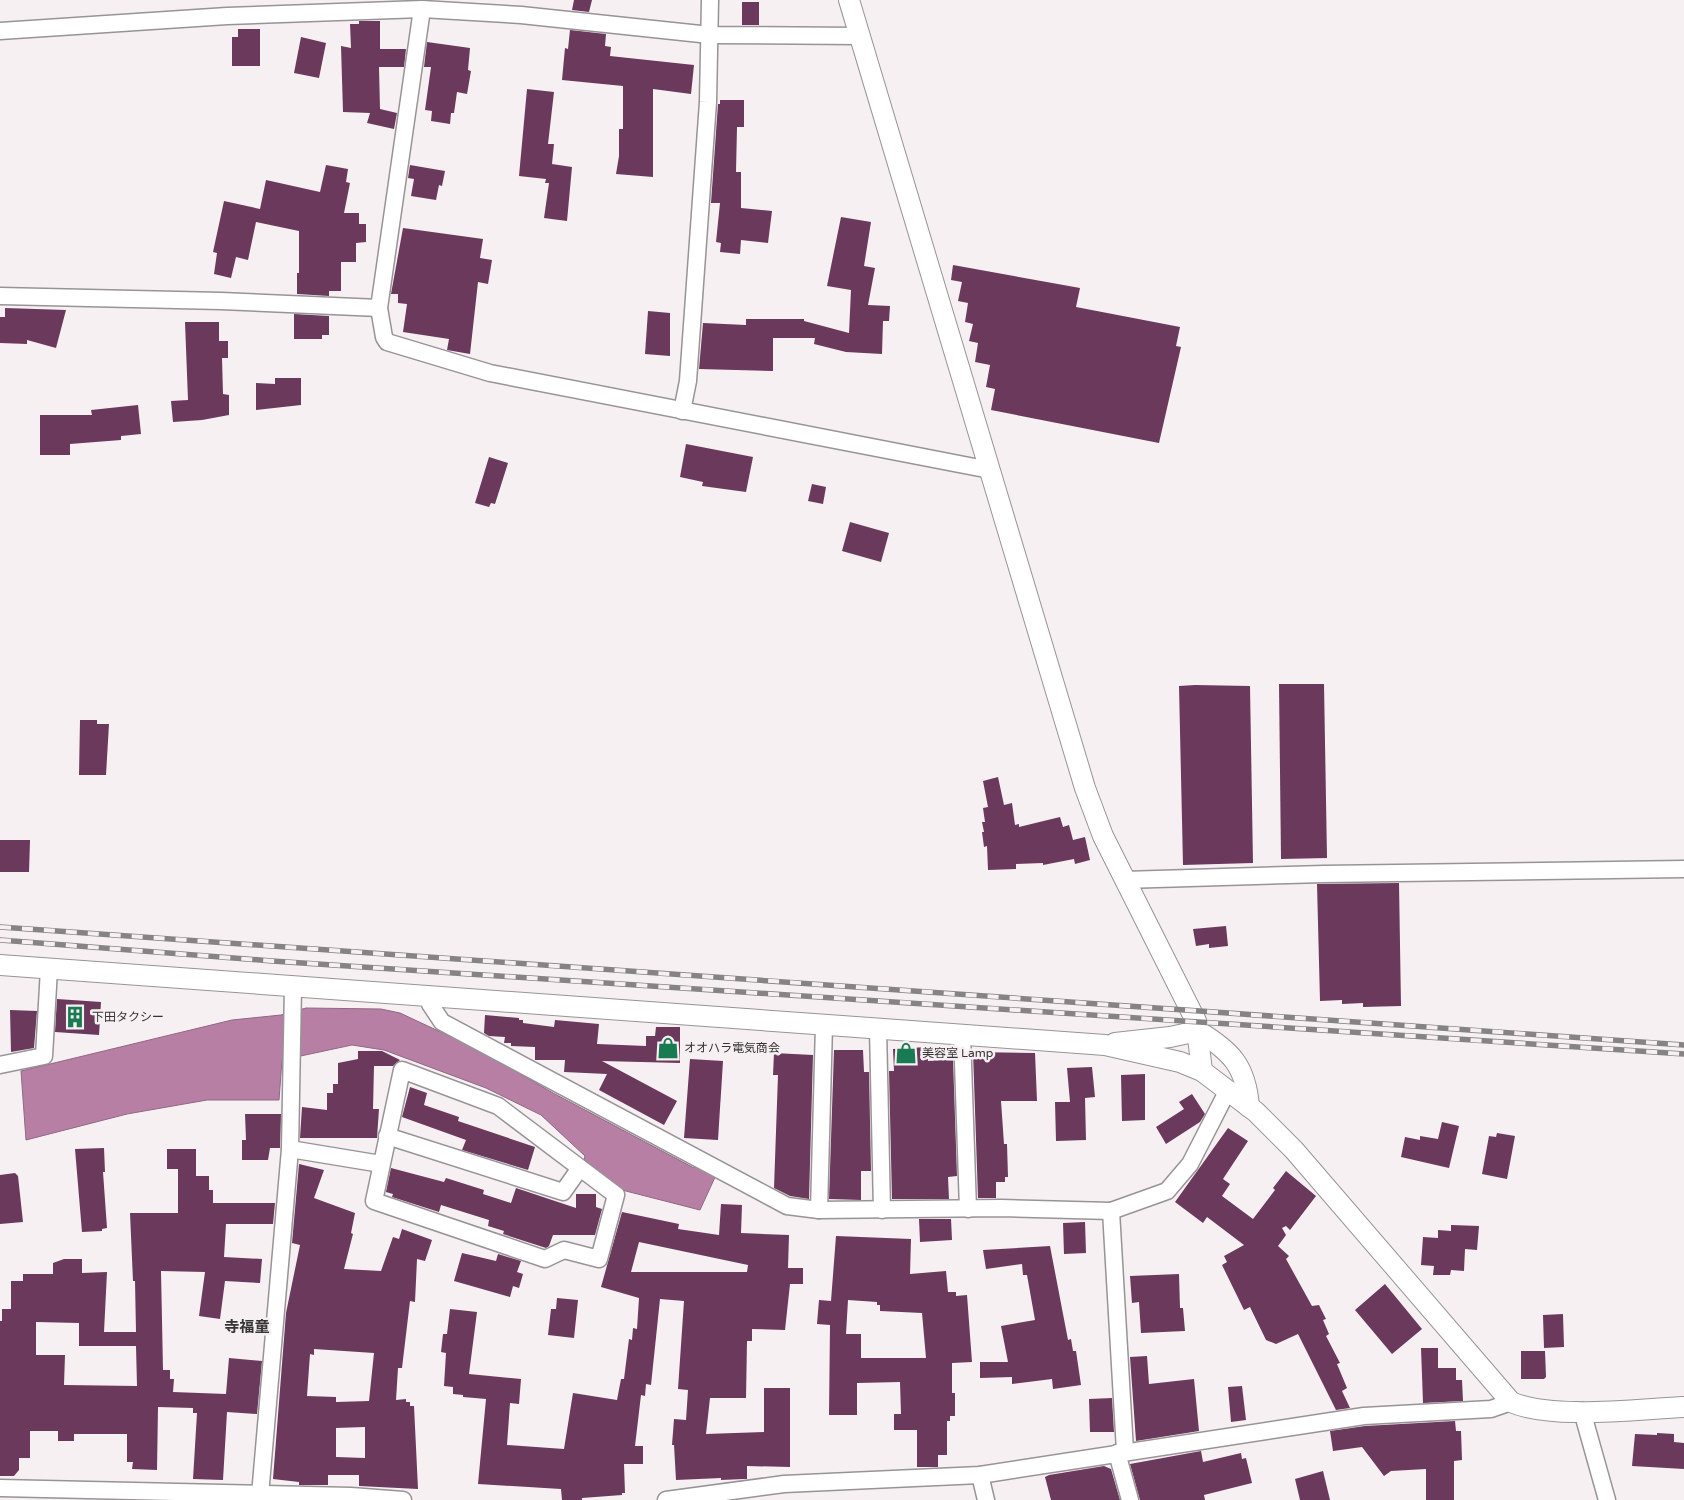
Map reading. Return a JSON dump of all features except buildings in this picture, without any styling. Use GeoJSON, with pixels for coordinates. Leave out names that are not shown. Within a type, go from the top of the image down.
{"type":"FeatureCollection","features":[{"type":"Feature","properties":{"kind":"street"},"geometry":{"type":"LineString","coordinates":[[682,411],[688,381],[708,102],[710,0]]}},
{"type":"Feature","properties":{"kind":"street"},"geometry":{"type":"LineString","coordinates":[[849,0],[1085,788],[1103,836],[1196,1021],[1202,1071]]}},
{"type":"Feature","properties":{"kind":"street"},"geometry":{"type":"LineString","coordinates":[[422,10],[378,308],[384,337],[387,342],[490,373],[990,470]]}},
{"type":"Feature","properties":{"kind":"street"},"geometry":{"type":"LineString","coordinates":[[0,31],[227,16],[422,10],[521,16],[710,35],[859,36]]}},
{"type":"Feature","properties":{"kind":"street"},"geometry":{"type":"LineString","coordinates":[[0,296],[378,308]]}},
{"type":"Feature","properties":{"kind":"street"},"geometry":{"type":"LineString","coordinates":[[1124,880],[1324,874],[1684,869]]}},
{"type":"Feature","properties":{"kind":"street"},"geometry":{"type":"LineString","coordinates":[[0,965],[1105,1045],[1180,1062],[1202,1071],[1228,1090],[1249,1107],[1294,1150],[1511,1402],[1528,1408],[1582,1411],[1684,1407]]}},
{"type":"Feature","properties":{"kind":"street"},"geometry":{"type":"LineString","coordinates":[[0,1065],[44,1056],[49,969]]}},
{"type":"Feature","properties":{"kind":"street"},"geometry":{"type":"LineString","coordinates":[[260,1495],[290,1149],[293,986]]}},
{"type":"Feature","properties":{"kind":"street"},"geometry":{"type":"LineString","coordinates":[[429,995],[430,1004],[442,1022],[788,1206],[819,1210],[968,1209],[1111,1211],[1167,1191],[1190,1164],[1228,1090]]}},
{"type":"Feature","properties":{"kind":"street"},"geometry":{"type":"LineString","coordinates":[[819,1210],[824,1024]]}},
{"type":"Feature","properties":{"kind":"street"},"geometry":{"type":"LineString","coordinates":[[878,1028],[882,1210]]}},
{"type":"Feature","properties":{"kind":"street"},"geometry":{"type":"LineString","coordinates":[[1105,1045],[1153,1037],[1170,1037],[1198,1031],[1224,1046],[1242,1072],[1249,1107]]}},
{"type":"Feature","properties":{"kind":"street"},"geometry":{"type":"LineString","coordinates":[[962,1034],[968,1209]]}},
{"type":"Feature","properties":{"kind":"street"},"geometry":{"type":"LineString","coordinates":[[402,1070],[498,1106],[616,1195],[599,1260],[564,1250],[545,1259],[374,1201],[381,1164],[402,1070]]}},
{"type":"Feature","properties":{"kind":"street"},"geometry":{"type":"LineString","coordinates":[[387,1136],[563,1192],[580,1168]]}},
{"type":"Feature","properties":{"kind":"street"},"geometry":{"type":"LineString","coordinates":[[290,1149],[381,1164]]}},
{"type":"Feature","properties":{"kind":"street"},"geometry":{"type":"LineString","coordinates":[[1111,1211],[1121,1452],[1130,1500]]}},
{"type":"Feature","properties":{"kind":"street"},"geometry":{"type":"LineString","coordinates":[[666,1500],[784,1484],[980,1475],[1121,1452],[1259,1434],[1364,1416],[1491,1409],[1511,1402]]}},
{"type":"Feature","properties":{"kind":"street"},"geometry":{"type":"LineString","coordinates":[[1582,1411],[1607,1500]]}},
{"type":"Feature","properties":{"kind":"street"},"geometry":{"type":"LineString","coordinates":[[980,1475],[986,1500]]}},
{"type":"Feature","properties":{"kind":"street"},"geometry":{"type":"LineString","coordinates":[[0,1488],[82,1495],[352,1496],[403,1500]]}},
{"type":"Feature","properties":{"kind":"shaded area"},"geometry":{"type":"Polygon","coordinates":[[[306,1008],[381,1009],[400,1013],[477,1049],[553,1093],[694,1168],[697,1164],[716,1175],[700,1210],[618,1189],[584,1160],[585,1156],[541,1115],[486,1088],[384,1050],[352,1045],[282,1060],[279,1100],[207,1100],[127,1114],[26,1140],[21,1071],[232,1020],[281,1015],[306,1008]]]}},
{"type":"Feature","properties":{"kind":"railway"},"geometry":{"type":"LineString","coordinates":[[0,927],[1684,1045]]}},
{"type":"Feature","properties":{"kind":"railway"},"geometry":{"type":"LineString","coordinates":[[0,940],[272,961],[1684,1054]]}},
{"type":"Feature","properties":{"kind":"place","name":"下田タクシー"},"geometry":{"type":"Point","coordinates":[75,1017]}},
{"type":"Feature","properties":{"kind":"place","name":"オオハラ電気商会"},"geometry":{"type":"Point","coordinates":[668,1048]}},
{"type":"Feature","properties":{"kind":"place","name":"美容室 Lamp"},"geometry":{"type":"Point","coordinates":[906,1053]}},
{"type":"Feature","properties":{"kind":"district","name":"寺福童"},"geometry":{"type":"Point","coordinates":[247,1327]}}]}
